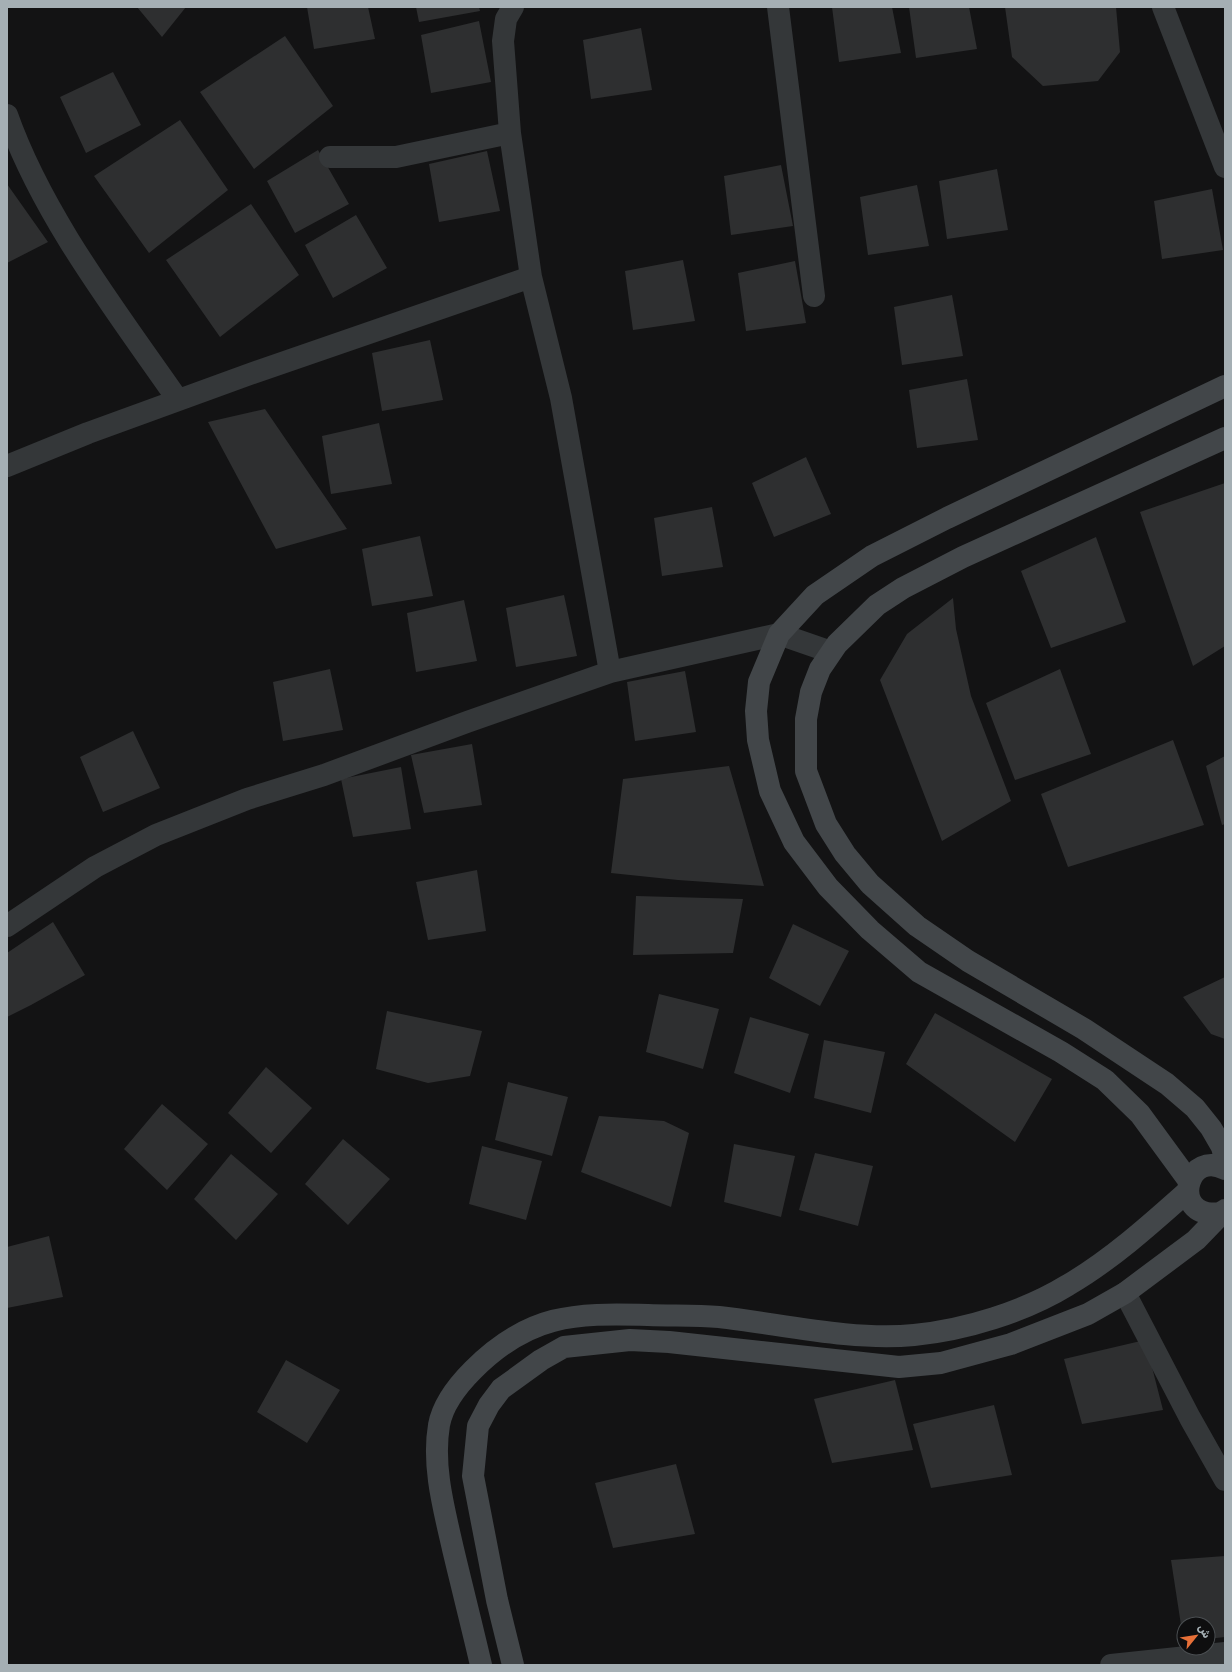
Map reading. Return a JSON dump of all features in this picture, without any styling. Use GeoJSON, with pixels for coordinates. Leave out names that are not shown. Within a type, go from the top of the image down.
{"type":"FeatureCollection","features":[{"type":"Feature","properties":{"kind":"main road"},"geometry":{"type":"LineString","coordinates":[[1224,1211],[1214,1214],[1204,1212],[1196,1208],[1190,1200],[1189,1186],[1140,1114],[1105,1080],[1061,1052],[919,972],[870,930],[828,887],[794,842],[770,791],[758,740],[756,711],[759,682],[779,634],[815,595],[872,556],[948,518],[1225,386]]}},
{"type":"Feature","properties":{"kind":"main road"},"geometry":{"type":"LineString","coordinates":[[1225,438],[963,557],[903,588],[877,605],[837,644],[820,669],[811,692],[806,719],[806,771],[826,824],[845,854],[870,884],[917,926],[968,961],[1084,1029],[1167,1084],[1195,1108],[1211,1128],[1222,1147],[1225,1159]]}},
{"type":"Feature","properties":{"kind":"main road"},"geometry":{"type":"LineString","coordinates":[[481,1665],[449,1531],[437,1467],[440,1424],[448,1400],[464,1379],[482,1360],[508,1339],[535,1326],[573,1315],[604,1314],[714,1317],[868,1336],[912,1335],[942,1331],[1026,1307],[1069,1285],[1139,1235],[1189,1186],[1194,1173],[1201,1167],[1210,1165],[1225,1169]]}},
{"type":"Feature","properties":{"kind":"main road"},"geometry":{"type":"LineString","coordinates":[[513,1665],[497,1600],[473,1476],[478,1426],[489,1405],[501,1389],[541,1360],[564,1347],[630,1340],[669,1342],[899,1367],[941,1363],[1011,1344],[1088,1314],[1125,1293],[1196,1240],[1224,1211]]}},
{"type":"Feature","properties":{"kind":"street"},"geometry":{"type":"LineString","coordinates":[[514,7],[506,19],[503,41],[510,133],[531,277],[561,398],[610,672]]}},
{"type":"Feature","properties":{"kind":"street"},"geometry":{"type":"LineString","coordinates":[[778,7],[814,296]]}},
{"type":"Feature","properties":{"kind":"street"},"geometry":{"type":"LineString","coordinates":[[1163,7],[1225,167]]}},
{"type":"Feature","properties":{"kind":"street"},"geometry":{"type":"LineString","coordinates":[[7,115],[27,162],[64,230],[178,400]]}},
{"type":"Feature","properties":{"kind":"street"},"geometry":{"type":"LineString","coordinates":[[330,157],[396,157],[510,133]]}},
{"type":"Feature","properties":{"kind":"street"},"geometry":{"type":"LineString","coordinates":[[7,466],[178,400],[326,347],[531,277]]}},
{"type":"Feature","properties":{"kind":"street"},"geometry":{"type":"LineString","coordinates":[[7,926],[95,867],[156,836],[246,799],[324,775],[467,722],[610,672],[779,634],[831,652]]}},
{"type":"Feature","properties":{"kind":"street"},"geometry":{"type":"LineString","coordinates":[[1125,1293],[1154,1350],[1225,1480]]}},
{"type":"Feature","properties":{"kind":"street"},"geometry":{"type":"LineString","coordinates":[[1111,1665],[1225,1653]]}},
{"type":"Feature","properties":{"kind":"building"},"geometry":{"type":"Polygon","coordinates":[[[137,7],[186,7],[162,37],[137,7]]]}},
{"type":"Feature","properties":{"kind":"building"},"geometry":{"type":"Polygon","coordinates":[[[307,7],[368,7],[375,39],[314,49],[307,7]]]}},
{"type":"Feature","properties":{"kind":"building"},"geometry":{"type":"Polygon","coordinates":[[[416,7],[479,7],[480,11],[419,22],[416,7]]]}},
{"type":"Feature","properties":{"kind":"building"},"geometry":{"type":"Polygon","coordinates":[[[832,7],[892,7],[901,53],[839,62],[832,7]]]}},
{"type":"Feature","properties":{"kind":"building"},"geometry":{"type":"Polygon","coordinates":[[[909,7],[969,7],[977,49],[916,58],[909,7]]]}},
{"type":"Feature","properties":{"kind":"building"},"geometry":{"type":"Polygon","coordinates":[[[1005,7],[1116,7],[1120,52],[1098,81],[1043,86],[1012,57],[1005,7]]]}},
{"type":"Feature","properties":{"kind":"building"},"geometry":{"type":"Polygon","coordinates":[[[479,21],[491,82],[431,93],[421,35],[479,21]]]}},
{"type":"Feature","properties":{"kind":"building"},"geometry":{"type":"Polygon","coordinates":[[[641,28],[652,90],[591,99],[583,40],[641,28]]]}},
{"type":"Feature","properties":{"kind":"building"},"geometry":{"type":"Polygon","coordinates":[[[285,36],[333,106],[254,169],[200,92],[285,36]]]}},
{"type":"Feature","properties":{"kind":"building"},"geometry":{"type":"Polygon","coordinates":[[[113,72],[141,125],[86,153],[60,97],[113,72]]]}},
{"type":"Feature","properties":{"kind":"building"},"geometry":{"type":"Polygon","coordinates":[[[180,120],[228,190],[149,253],[94,176],[180,120]]]}},
{"type":"Feature","properties":{"kind":"building"},"geometry":{"type":"Polygon","coordinates":[[[318,150],[349,204],[295,233],[267,181],[318,150]]]}},
{"type":"Feature","properties":{"kind":"building"},"geometry":{"type":"Polygon","coordinates":[[[487,151],[500,211],[439,222],[429,164],[487,151]]]}},
{"type":"Feature","properties":{"kind":"building"},"geometry":{"type":"Polygon","coordinates":[[[781,165],[793,226],[731,235],[724,176],[781,165]]]}},
{"type":"Feature","properties":{"kind":"building"},"geometry":{"type":"Polygon","coordinates":[[[997,169],[1008,230],[947,239],[939,181],[997,169]]]}},
{"type":"Feature","properties":{"kind":"building"},"geometry":{"type":"Polygon","coordinates":[[[7,184],[48,242],[7,263],[7,184]]]}},
{"type":"Feature","properties":{"kind":"building"},"geometry":{"type":"Polygon","coordinates":[[[917,185],[929,246],[868,255],[860,197],[917,185]]]}},
{"type":"Feature","properties":{"kind":"building"},"geometry":{"type":"Polygon","coordinates":[[[1212,189],[1223,250],[1162,259],[1154,201],[1212,189]]]}},
{"type":"Feature","properties":{"kind":"building"},"geometry":{"type":"Polygon","coordinates":[[[251,204],[299,275],[220,337],[166,260],[251,204]]]}},
{"type":"Feature","properties":{"kind":"building"},"geometry":{"type":"Polygon","coordinates":[[[356,215],[387,268],[333,298],[305,245],[356,215]]]}},
{"type":"Feature","properties":{"kind":"building"},"geometry":{"type":"Polygon","coordinates":[[[683,260],[695,321],[633,330],[625,271],[683,260]]]}},
{"type":"Feature","properties":{"kind":"building"},"geometry":{"type":"Polygon","coordinates":[[[795,261],[806,323],[746,331],[738,273],[795,261]]]}},
{"type":"Feature","properties":{"kind":"building"},"geometry":{"type":"Polygon","coordinates":[[[952,295],[963,356],[902,365],[894,307],[952,295]]]}},
{"type":"Feature","properties":{"kind":"building"},"geometry":{"type":"Polygon","coordinates":[[[430,340],[443,400],[382,411],[372,353],[430,340]]]}},
{"type":"Feature","properties":{"kind":"building"},"geometry":{"type":"Polygon","coordinates":[[[967,379],[978,440],[917,448],[909,390],[967,379]]]}},
{"type":"Feature","properties":{"kind":"building"},"geometry":{"type":"Polygon","coordinates":[[[265,409],[347,529],[276,549],[208,422],[265,409]]]}},
{"type":"Feature","properties":{"kind":"building"},"geometry":{"type":"Polygon","coordinates":[[[379,423],[392,484],[331,494],[322,436],[379,423]]]}},
{"type":"Feature","properties":{"kind":"building"},"geometry":{"type":"Polygon","coordinates":[[[806,457],[831,514],[774,537],[752,483],[806,457]]]}},
{"type":"Feature","properties":{"kind":"building"},"geometry":{"type":"Polygon","coordinates":[[[1225,483],[1225,646],[1193,666],[1140,512],[1225,483]]]}},
{"type":"Feature","properties":{"kind":"building"},"geometry":{"type":"Polygon","coordinates":[[[712,507],[723,567],[662,576],[654,518],[712,507]]]}},
{"type":"Feature","properties":{"kind":"building"},"geometry":{"type":"Polygon","coordinates":[[[420,536],[433,596],[372,606],[362,549],[420,536]]]}},
{"type":"Feature","properties":{"kind":"building"},"geometry":{"type":"Polygon","coordinates":[[[1096,537],[1126,622],[1051,648],[1021,571],[1096,537]]]}},
{"type":"Feature","properties":{"kind":"building"},"geometry":{"type":"Polygon","coordinates":[[[564,595],[577,656],[516,667],[506,608],[564,595]]]}},
{"type":"Feature","properties":{"kind":"building"},"geometry":{"type":"Polygon","coordinates":[[[953,598],[956,629],[971,696],[1011,801],[942,841],[880,680],[907,634],[953,598]]]}},
{"type":"Feature","properties":{"kind":"building"},"geometry":{"type":"Polygon","coordinates":[[[464,600],[477,661],[416,672],[407,613],[464,600]]]}},
{"type":"Feature","properties":{"kind":"building"},"geometry":{"type":"Polygon","coordinates":[[[330,669],[343,730],[283,741],[273,682],[330,669]]]}},
{"type":"Feature","properties":{"kind":"building"},"geometry":{"type":"Polygon","coordinates":[[[1060,669],[1091,754],[1015,780],[986,703],[1060,669]]]}},
{"type":"Feature","properties":{"kind":"building"},"geometry":{"type":"Polygon","coordinates":[[[685,671],[696,732],[635,741],[627,682],[685,671]]]}},
{"type":"Feature","properties":{"kind":"building"},"geometry":{"type":"Polygon","coordinates":[[[133,731],[160,788],[103,812],[80,757],[133,731]]]}},
{"type":"Feature","properties":{"kind":"building"},"geometry":{"type":"Polygon","coordinates":[[[1173,740],[1204,825],[1068,867],[1041,794],[1173,740]]]}},
{"type":"Feature","properties":{"kind":"building"},"geometry":{"type":"Polygon","coordinates":[[[472,744],[482,805],[424,813],[411,755],[472,744]]]}},
{"type":"Feature","properties":{"kind":"building"},"geometry":{"type":"Polygon","coordinates":[[[1225,756],[1225,824],[1222,825],[1206,766],[1225,756]]]}},
{"type":"Feature","properties":{"kind":"building"},"geometry":{"type":"Polygon","coordinates":[[[729,766],[764,886],[678,880],[611,873],[623,779],[729,766]]]}},
{"type":"Feature","properties":{"kind":"building"},"geometry":{"type":"Polygon","coordinates":[[[401,767],[411,829],[353,837],[341,779],[401,767]]]}},
{"type":"Feature","properties":{"kind":"building"},"geometry":{"type":"Polygon","coordinates":[[[477,870],[486,931],[428,940],[416,882],[477,870]]]}},
{"type":"Feature","properties":{"kind":"building"},"geometry":{"type":"Polygon","coordinates":[[[636,896],[743,899],[733,953],[633,955],[636,896]]]}},
{"type":"Feature","properties":{"kind":"building"},"geometry":{"type":"Polygon","coordinates":[[[53,922],[85,975],[7,1017],[7,953],[53,922]]]}},
{"type":"Feature","properties":{"kind":"building"},"geometry":{"type":"Polygon","coordinates":[[[793,924],[849,951],[820,1006],[769,978],[793,924]]]}},
{"type":"Feature","properties":{"kind":"building"},"geometry":{"type":"Polygon","coordinates":[[[1225,977],[1225,1039],[1211,1034],[1183,997],[1225,977]]]}},
{"type":"Feature","properties":{"kind":"building"},"geometry":{"type":"Polygon","coordinates":[[[659,994],[719,1009],[703,1069],[646,1052],[659,994]]]}},
{"type":"Feature","properties":{"kind":"building"},"geometry":{"type":"Polygon","coordinates":[[[387,1011],[482,1031],[470,1076],[428,1083],[376,1069],[387,1011]]]}},
{"type":"Feature","properties":{"kind":"building"},"geometry":{"type":"Polygon","coordinates":[[[935,1013],[1052,1079],[1015,1142],[906,1064],[935,1013]]]}},
{"type":"Feature","properties":{"kind":"building"},"geometry":{"type":"Polygon","coordinates":[[[750,1017],[809,1034],[790,1093],[734,1073],[750,1017]]]}},
{"type":"Feature","properties":{"kind":"building"},"geometry":{"type":"Polygon","coordinates":[[[824,1040],[885,1052],[871,1113],[814,1098],[824,1040]]]}},
{"type":"Feature","properties":{"kind":"building"},"geometry":{"type":"Polygon","coordinates":[[[266,1067],[312,1108],[271,1153],[228,1113],[266,1067]]]}},
{"type":"Feature","properties":{"kind":"building"},"geometry":{"type":"Polygon","coordinates":[[[508,1082],[568,1097],[552,1156],[495,1140],[508,1082]]]}},
{"type":"Feature","properties":{"kind":"building"},"geometry":{"type":"Polygon","coordinates":[[[162,1104],[208,1144],[167,1190],[124,1149],[162,1104]]]}},
{"type":"Feature","properties":{"kind":"building"},"geometry":{"type":"Polygon","coordinates":[[[599,1116],[664,1121],[689,1133],[671,1207],[581,1172],[599,1116]]]}},
{"type":"Feature","properties":{"kind":"building"},"geometry":{"type":"Polygon","coordinates":[[[343,1139],[390,1179],[348,1225],[305,1184],[343,1139]]]}},
{"type":"Feature","properties":{"kind":"building"},"geometry":{"type":"Polygon","coordinates":[[[734,1144],[795,1156],[781,1217],[724,1202],[734,1144]]]}},
{"type":"Feature","properties":{"kind":"building"},"geometry":{"type":"Polygon","coordinates":[[[482,1146],[542,1161],[526,1220],[469,1204],[482,1146]]]}},
{"type":"Feature","properties":{"kind":"building"},"geometry":{"type":"Polygon","coordinates":[[[815,1153],[873,1166],[858,1226],[799,1210],[815,1153]]]}},
{"type":"Feature","properties":{"kind":"building"},"geometry":{"type":"Polygon","coordinates":[[[231,1154],[278,1194],[236,1240],[194,1199],[231,1154]]]}},
{"type":"Feature","properties":{"kind":"building"},"geometry":{"type":"Polygon","coordinates":[[[49,1236],[63,1297],[7,1308],[7,1247],[49,1236]]]}},
{"type":"Feature","properties":{"kind":"building"},"geometry":{"type":"Polygon","coordinates":[[[1145,1340],[1163,1410],[1082,1424],[1064,1359],[1145,1340]]]}},
{"type":"Feature","properties":{"kind":"building"},"geometry":{"type":"Polygon","coordinates":[[[286,1360],[340,1390],[307,1443],[257,1412],[286,1360]]]}},
{"type":"Feature","properties":{"kind":"building"},"geometry":{"type":"Polygon","coordinates":[[[895,1380],[913,1450],[832,1463],[814,1399],[895,1380]]]}},
{"type":"Feature","properties":{"kind":"building"},"geometry":{"type":"Polygon","coordinates":[[[994,1405],[1012,1475],[931,1488],[913,1424],[994,1405]]]}},
{"type":"Feature","properties":{"kind":"building"},"geometry":{"type":"Polygon","coordinates":[[[676,1464],[695,1534],[613,1548],[595,1483],[676,1464]]]}},
{"type":"Feature","properties":{"kind":"building"},"geometry":{"type":"Polygon","coordinates":[[[1225,1556],[1225,1637],[1216,1638],[1216,1616],[1180,1616],[1171,1560],[1225,1556]]]}}]}
